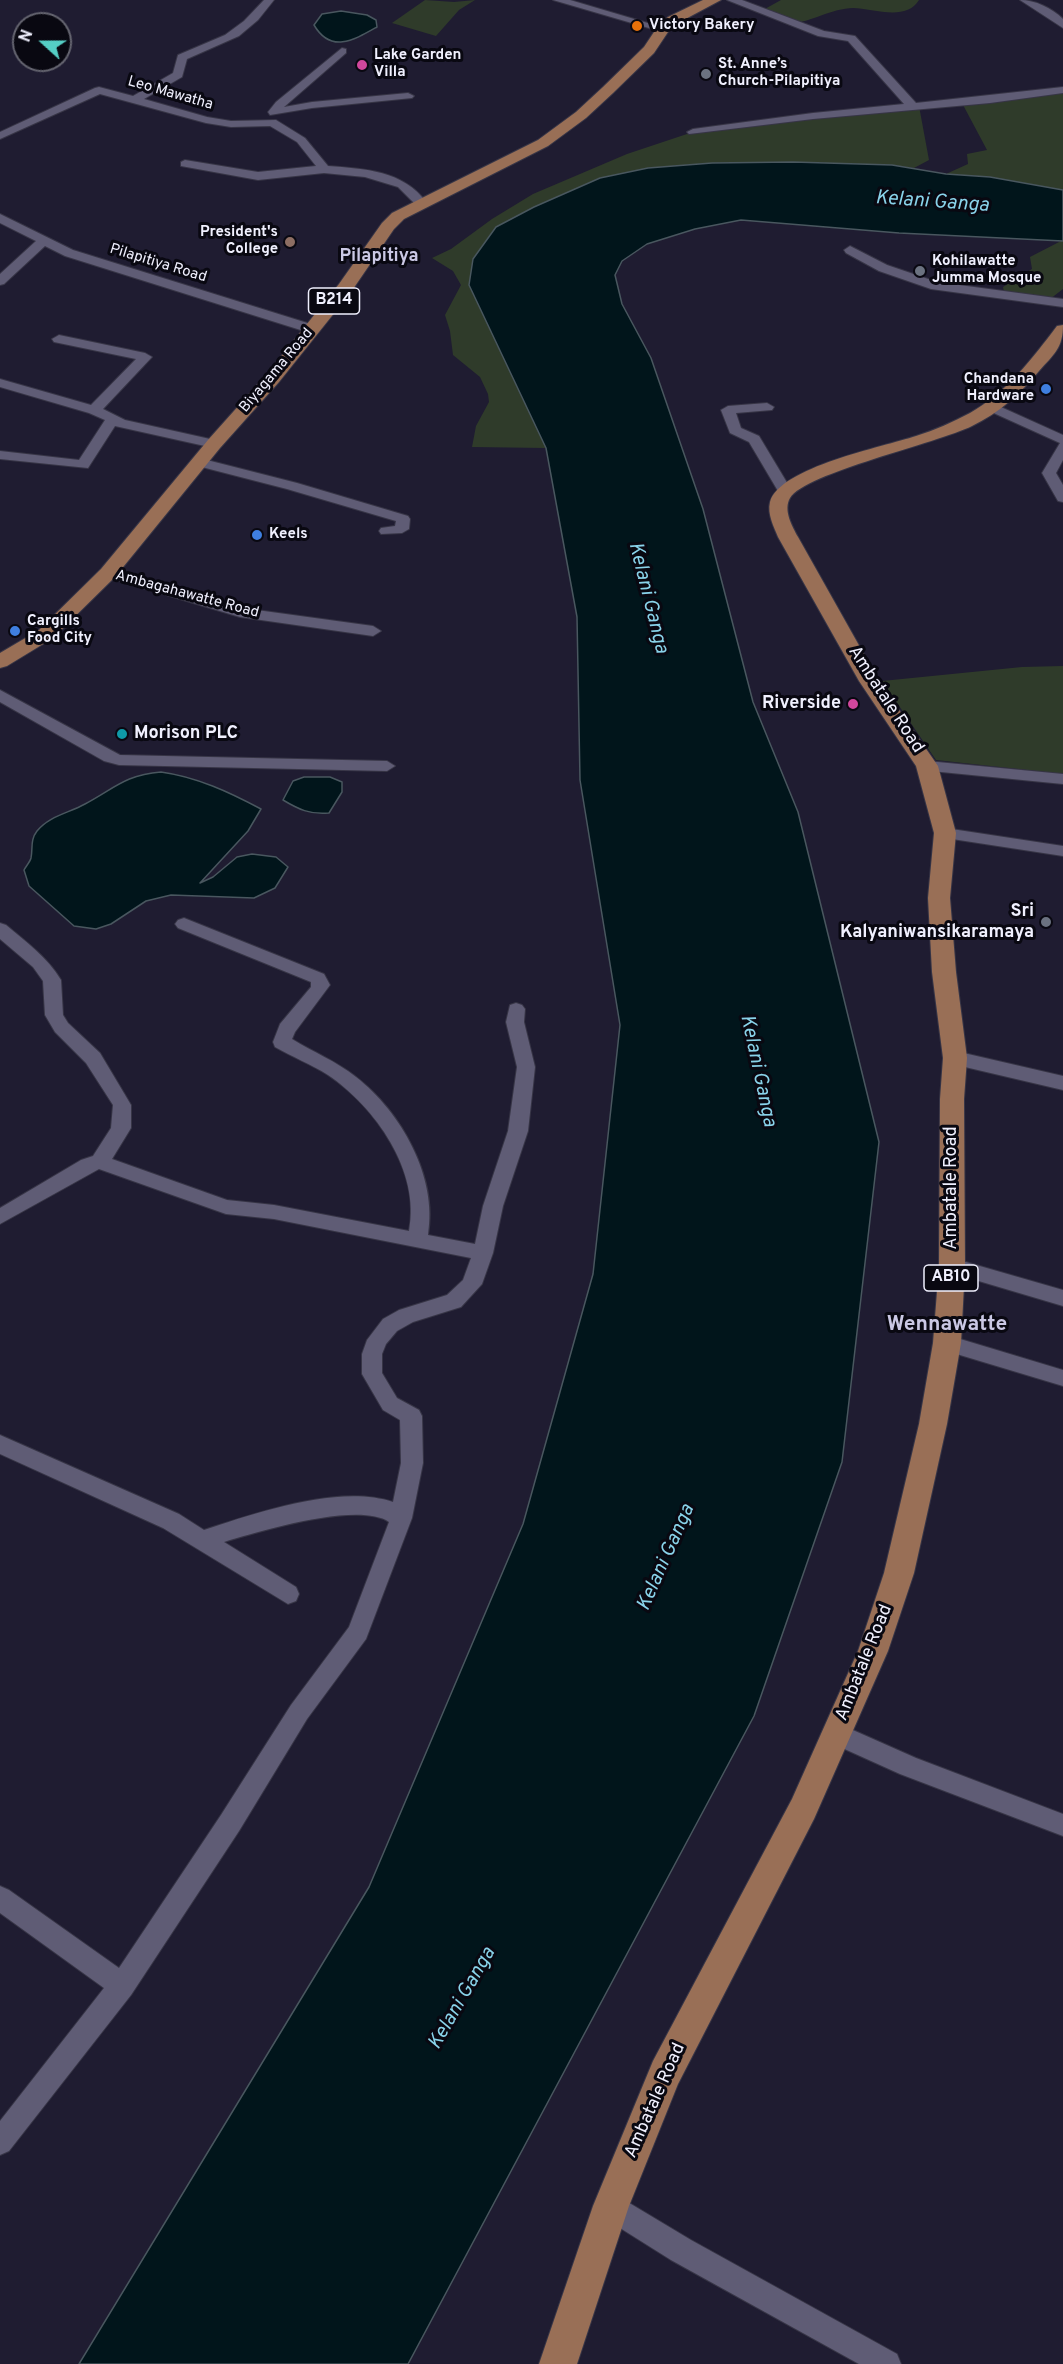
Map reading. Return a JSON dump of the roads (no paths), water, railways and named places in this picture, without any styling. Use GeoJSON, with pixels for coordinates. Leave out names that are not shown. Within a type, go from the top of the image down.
{"type":"FeatureCollection","features":[{"type":"Feature","properties":{"kind":"main road","name":"Biyagama Road"},"geometry":{"type":"LineString","coordinates":[[3,657],[46,634],[108,573],[214,444],[273,378],[345,288],[388,226],[403,213],[500,166],[556,134],[581,115],[639,60],[673,20],[714,0]]}},
{"type":"Feature","properties":{"kind":"main road"},"geometry":{"type":"LineString","coordinates":[[786,491],[814,476],[910,444],[967,421],[992,406],[1038,364],[1063,330]]}},
{"type":"Feature","properties":{"kind":"main road","name":"Ambatale Road"},"geometry":{"type":"LineString","coordinates":[[558,2364],[611,2206],[666,2073],[803,1809],[873,1651],[899,1573],[933,1424],[947,1343],[952,1266],[952,1099],[955,1058],[944,972],[939,897],[945,833],[927,766],[869,681],[778,518],[778,503],[786,491]]}},
{"type":"Feature","properties":{"kind":"street"},"geometry":{"type":"LineString","coordinates":[[136,99],[178,75],[182,67],[182,57],[196,48],[225,39],[261,10],[269,0]]}},
{"type":"Feature","properties":{"kind":"street"},"geometry":{"type":"LineString","coordinates":[[558,0],[663,29]]}},
{"type":"Feature","properties":{"kind":"street"},"geometry":{"type":"LineString","coordinates":[[732,0],[822,34],[851,38],[913,107]]}},
{"type":"Feature","properties":{"kind":"street"},"geometry":{"type":"LineString","coordinates":[[1025,0],[1063,24]]}},
{"type":"Feature","properties":{"kind":"street"},"geometry":{"type":"LineString","coordinates":[[324,169],[301,140],[273,117],[280,104],[342,51]]}},
{"type":"Feature","properties":{"kind":"street","name":"Leo Mawatha"},"geometry":{"type":"LineString","coordinates":[[0,136],[99,90],[206,120],[231,124],[273,117],[312,105],[408,96]]}},
{"type":"Feature","properties":{"kind":"street"},"geometry":{"type":"LineString","coordinates":[[693,132],[813,116],[1063,90]]}},
{"type":"Feature","properties":{"kind":"street"},"geometry":{"type":"LineString","coordinates":[[185,164],[258,176],[324,169],[393,178],[417,196],[421,204]]}},
{"type":"Feature","properties":{"kind":"street","name":"Pilapitiya Road"},"geometry":{"type":"LineString","coordinates":[[0,218],[43,241],[87,259],[312,329]]}},
{"type":"Feature","properties":{"kind":"street"},"geometry":{"type":"LineString","coordinates":[[0,281],[43,241]]}},
{"type":"Feature","properties":{"kind":"street"},"geometry":{"type":"LineString","coordinates":[[850,250],[883,268],[935,286],[1063,303]]}},
{"type":"Feature","properties":{"kind":"street"},"geometry":{"type":"LineString","coordinates":[[59,339],[145,357],[94,410]]}},
{"type":"Feature","properties":{"kind":"street"},"geometry":{"type":"LineString","coordinates":[[0,383],[94,410],[112,420],[214,444]]}},
{"type":"Feature","properties":{"kind":"street"},"geometry":{"type":"LineString","coordinates":[[992,406],[1063,440]]}},
{"type":"Feature","properties":{"kind":"street"},"geometry":{"type":"LineString","coordinates":[[767,407],[728,410],[735,430],[754,439],[786,491]]}},
{"type":"Feature","properties":{"kind":"street"},"geometry":{"type":"LineString","coordinates":[[0,455],[83,465],[112,420]]}},
{"type":"Feature","properties":{"kind":"street"},"geometry":{"type":"LineString","coordinates":[[1063,447],[1049,474],[1063,498]]}},
{"type":"Feature","properties":{"kind":"street"},"geometry":{"type":"LineString","coordinates":[[199,462],[301,488],[403,519],[402,529],[387,531]]}},
{"type":"Feature","properties":{"kind":"street","name":"Ambagahawatte Road"},"geometry":{"type":"LineString","coordinates":[[108,573],[240,612],[373,631]]}},
{"type":"Feature","properties":{"kind":"street"},"geometry":{"type":"LineString","coordinates":[[0,695],[119,760],[387,766]]}},
{"type":"Feature","properties":{"kind":"street"},"geometry":{"type":"LineString","coordinates":[[927,766],[1063,779]]}},
{"type":"Feature","properties":{"kind":"street"},"geometry":{"type":"LineString","coordinates":[[945,833],[1063,851]]}},
{"type":"Feature","properties":{"kind":"street"},"geometry":{"type":"LineString","coordinates":[[184,924],[318,978],[321,985],[316,995],[287,1029],[282,1042],[337,1072],[368,1100],[391,1128],[407,1156],[417,1183],[421,1214],[417,1240]]}},
{"type":"Feature","properties":{"kind":"street"},"geometry":{"type":"LineString","coordinates":[[0,929],[39,963],[52,980],[54,1015],[61,1027],[93,1058],[122,1105],[121,1128],[100,1162]]}},
{"type":"Feature","properties":{"kind":"street"},"geometry":{"type":"LineString","coordinates":[[0,2142],[122,1986],[230,1823],[299,1712],[358,1632],[400,1518],[412,1463],[411,1416],[390,1404],[372,1374],[372,1354],[377,1340],[390,1325],[406,1316],[454,1302],[472,1284],[483,1253],[493,1206],[519,1121],[526,1067],[515,1022],[516,1008]]}},
{"type":"Feature","properties":{"kind":"street"},"geometry":{"type":"LineString","coordinates":[[955,1058],[1063,1083]]}},
{"type":"Feature","properties":{"kind":"street"},"geometry":{"type":"LineString","coordinates":[[0,1217],[88,1165],[100,1162],[226,1207],[274,1212],[483,1253]]}},
{"type":"Feature","properties":{"kind":"street"},"geometry":{"type":"LineString","coordinates":[[952,1266],[1063,1298]]}},
{"type":"Feature","properties":{"kind":"street"},"geometry":{"type":"LineString","coordinates":[[947,1343],[1063,1378]]}},
{"type":"Feature","properties":{"kind":"street"},"geometry":{"type":"LineString","coordinates":[[0,1444],[171,1521],[288,1594]]}},
{"type":"Feature","properties":{"kind":"street"},"geometry":{"type":"LineString","coordinates":[[203,1540],[311,1510],[352,1507],[385,1509],[400,1518]]}},
{"type":"Feature","properties":{"kind":"street"},"geometry":{"type":"LineString","coordinates":[[837,1734],[908,1766],[1063,1825]]}},
{"type":"Feature","properties":{"kind":"street"},"geometry":{"type":"LineString","coordinates":[[0,1898],[122,1986]]}},
{"type":"Feature","properties":{"kind":"street"},"geometry":{"type":"LineString","coordinates":[[611,2206],[681,2250],[887,2364]]}},
{"type":"Feature","properties":{"kind":"water"},"geometry":{"type":"Polygon","coordinates":[[[341,11],[367,15],[376,20],[377,27],[343,42],[328,39],[314,25],[322,14],[341,11]]]}},
{"type":"Feature","properties":{"kind":"water","name":"Kelani Ganga"},"geometry":{"type":"Polygon","coordinates":[[[793,162],[892,165],[946,174],[990,177],[1063,190],[1063,241],[899,233],[741,220],[695,229],[647,244],[622,261],[615,275],[622,304],[651,358],[703,509],[753,702],[798,812],[879,1142],[842,1462],[754,1716],[408,2364],[79,2364],[369,1887],[523,1524],[593,1274],[620,1025],[580,780],[577,617],[546,448],[469,285],[473,259],[496,227],[534,207],[600,178],[648,168],[712,163],[793,162]]]}},
{"type":"Feature","properties":{"kind":"water"},"geometry":{"type":"Polygon","coordinates":[[[161,772],[212,786],[261,809],[248,831],[200,883],[213,877],[237,857],[252,854],[276,857],[288,867],[275,888],[254,898],[171,895],[146,901],[111,924],[96,929],[74,926],[29,886],[24,870],[31,858],[35,834],[47,822],[129,779],[161,772]]]}},
{"type":"Feature","properties":{"kind":"water"},"geometry":{"type":"Polygon","coordinates":[[[304,777],[330,777],[342,782],[342,792],[329,813],[305,811],[283,800],[293,781],[304,777]]]}},
{"type":"Feature","properties":{"kind":"place","name":"Victory Bakery"},"geometry":{"type":"Point","coordinates":[637,26]}},
{"type":"Feature","properties":{"kind":"place","name":"Lake Garden Villa"},"geometry":{"type":"Point","coordinates":[362,65]}},
{"type":"Feature","properties":{"kind":"place","name":"St. Anne’s Church-Pilapitiya"},"geometry":{"type":"Point","coordinates":[706,74]}},
{"type":"Feature","properties":{"kind":"place","name":"President's College"},"geometry":{"type":"Point","coordinates":[290,242]}},
{"type":"Feature","properties":{"kind":"place","name":"Kohilawatte Jumma Mosque"},"geometry":{"type":"Point","coordinates":[920,271]}},
{"type":"Feature","properties":{"kind":"place","name":"Chandana Hardware"},"geometry":{"type":"Point","coordinates":[1046,389]}},
{"type":"Feature","properties":{"kind":"place","name":"Keels"},"geometry":{"type":"Point","coordinates":[257,535]}},
{"type":"Feature","properties":{"kind":"place","name":"Cargills Food City"},"geometry":{"type":"Point","coordinates":[15,631]}},
{"type":"Feature","properties":{"kind":"place","name":"Riverside"},"geometry":{"type":"Point","coordinates":[853,704]}},
{"type":"Feature","properties":{"kind":"place","name":"Morison PLC"},"geometry":{"type":"Point","coordinates":[122,734]}},
{"type":"Feature","properties":{"kind":"place","name":"Sri Kalyaniwansikaramaya"},"geometry":{"type":"Point","coordinates":[1046,922]}},
{"type":"Feature","properties":{"kind":"district","name":"Pilapitiya"},"geometry":{"type":"Point","coordinates":[379,257]}},
{"type":"Feature","properties":{"kind":"district","name":"Wennawatte"},"geometry":{"type":"Point","coordinates":[947,1326]}}]}
